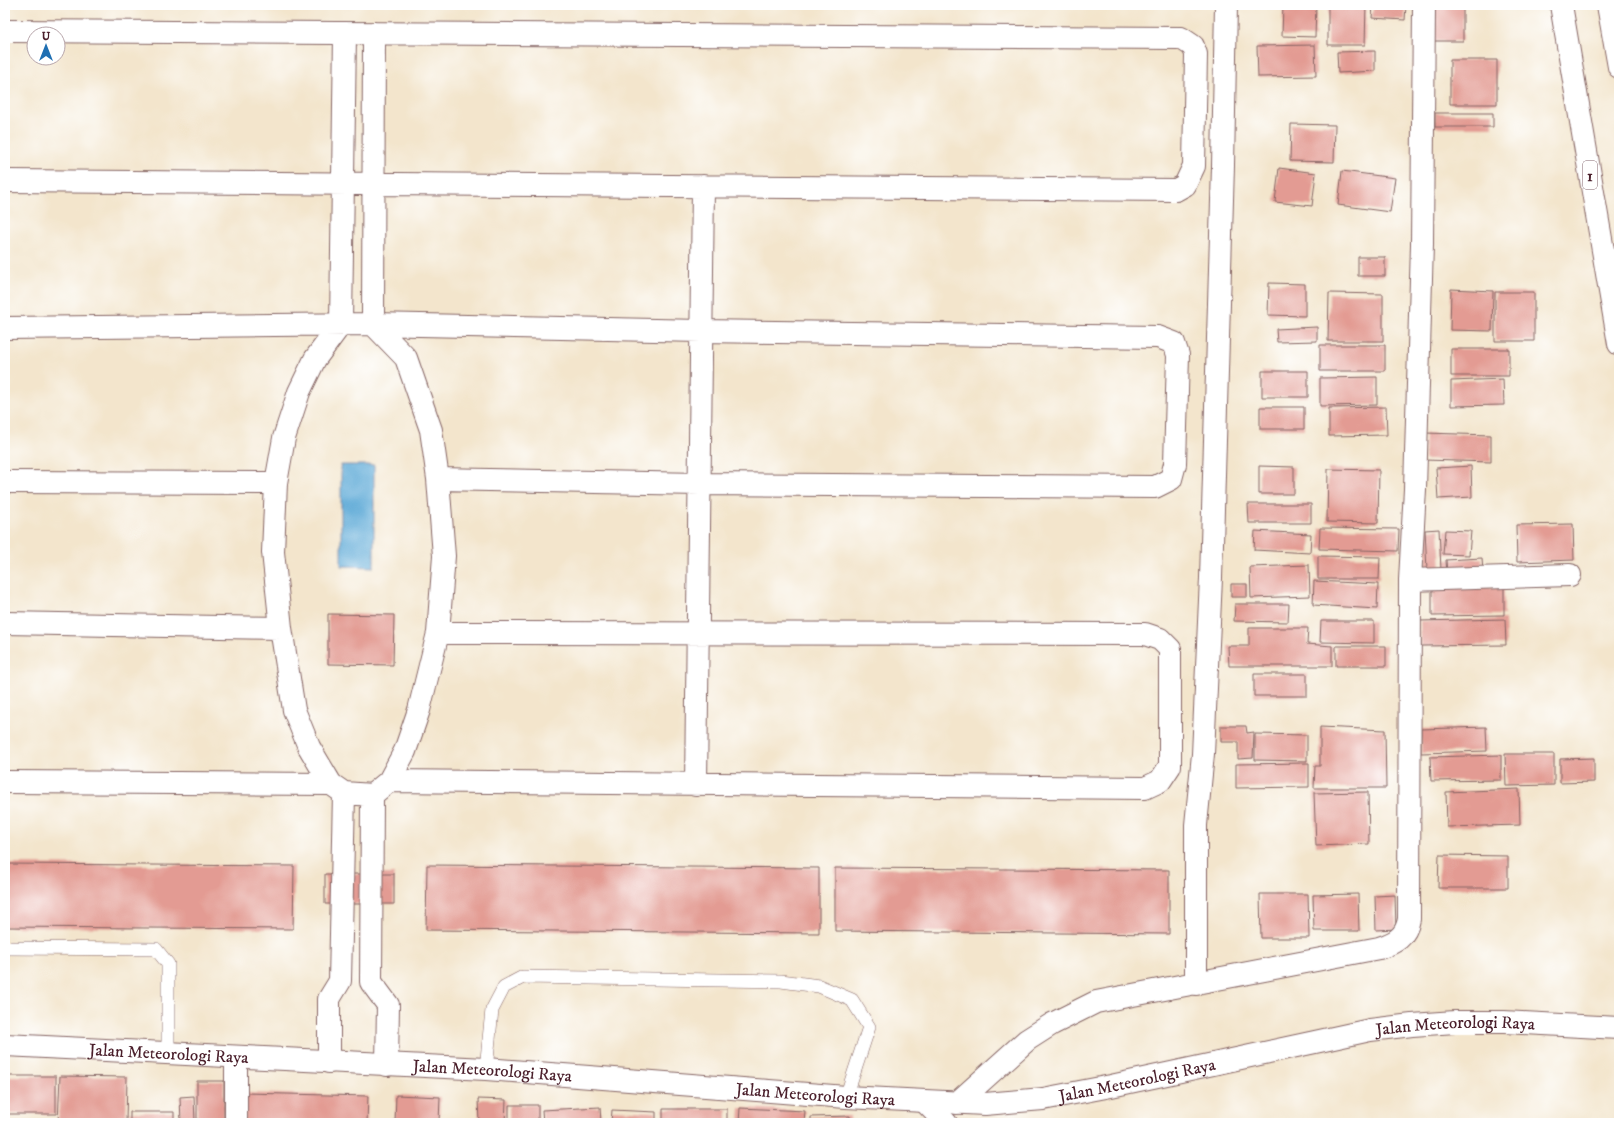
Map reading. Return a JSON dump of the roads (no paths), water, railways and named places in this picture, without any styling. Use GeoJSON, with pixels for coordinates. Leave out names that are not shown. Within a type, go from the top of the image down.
{"type":"FeatureCollection","features":[{"type":"Feature","properties":{"kind":"main road"},"geometry":{"type":"LineString","coordinates":[[1196,984],[1196,825],[1203,754],[1211,570],[1223,174],[1226,5]]}},
{"type":"Feature","properties":{"kind":"main road"},"geometry":{"type":"LineString","coordinates":[[957,1103],[1028,1040],[1052,1024],[1096,1002],[1379,948],[1398,940],[1407,929],[1409,912],[1410,580],[1415,489],[1422,244],[1424,5]]}},
{"type":"Feature","properties":{"kind":"main road","name":"1"},"geometry":{"type":"LineString","coordinates":[[1561,5],[1619,344]]}},
{"type":"Feature","properties":{"kind":"main road"},"geometry":{"type":"LineString","coordinates":[[1608,5],[1619,67]]}},
{"type":"Feature","properties":{"kind":"main road"},"geometry":{"type":"LineString","coordinates":[[5,31],[1181,38],[1193,46],[1196,54],[1194,166],[1185,185],[1176,190],[5,180]]}},
{"type":"Feature","properties":{"kind":"main road"},"geometry":{"type":"LineString","coordinates":[[329,1062],[329,999],[340,981],[337,789],[309,747],[294,710],[281,628],[273,552],[276,483],[284,438],[299,392],[315,359],[341,324],[345,33]]}},
{"type":"Feature","properties":{"kind":"main road"},"geometry":{"type":"LineString","coordinates":[[5,782],[337,789],[372,795],[389,781],[405,751],[419,710],[438,633],[444,556],[438,479],[431,430],[406,358],[373,324],[374,33]]}},
{"type":"Feature","properties":{"kind":"main road"},"geometry":{"type":"LineString","coordinates":[[696,785],[703,186]]}},
{"type":"Feature","properties":{"kind":"main road"},"geometry":{"type":"LineString","coordinates":[[5,328],[373,324],[701,331],[1158,337],[1174,343],[1178,355],[1175,464],[1171,479],[1155,487],[700,484],[438,479]]}},
{"type":"Feature","properties":{"kind":"main road"},"geometry":{"type":"LineString","coordinates":[[5,482],[276,483]]}},
{"type":"Feature","properties":{"kind":"main road"},"geometry":{"type":"LineString","coordinates":[[1410,580],[1570,575]]}},
{"type":"Feature","properties":{"kind":"main road"},"geometry":{"type":"LineString","coordinates":[[5,622],[281,628]]}},
{"type":"Feature","properties":{"kind":"main road"},"geometry":{"type":"LineString","coordinates":[[389,781],[1146,788],[1160,781],[1170,766],[1170,649],[1160,639],[1145,634],[438,633]]}},
{"type":"Feature","properties":{"kind":"main road"},"geometry":{"type":"LineString","coordinates":[[372,795],[371,982],[388,1005],[387,1065]]}},
{"type":"Feature","properties":{"kind":"main road"},"geometry":{"type":"LineString","coordinates":[[340,981],[371,982]]}},
{"type":"Feature","properties":{"kind":"main road","name":"Jalan Meteorologi Raya"},"geometry":{"type":"LineString","coordinates":[[5,1045],[486,1069],[846,1097],[957,1103],[1014,1102],[1043,1099],[1111,1086],[1370,1030],[1412,1025],[1455,1022],[1504,1022],[1619,1028]]}},
{"type":"Feature","properties":{"kind":"main road"},"geometry":{"type":"LineString","coordinates":[[236,1057],[236,1123]]}},
{"type":"Feature","properties":{"kind":"main road"},"geometry":{"type":"LineString","coordinates":[[925,1102],[946,1123]]}},
{"type":"Feature","properties":{"kind":"lane"},"geometry":{"type":"LineString","coordinates":[[5,948],[156,949],[168,964],[168,1054]]}},
{"type":"Feature","properties":{"kind":"lane"},"geometry":{"type":"LineString","coordinates":[[486,1069],[492,1010],[504,987],[523,977],[781,981],[819,986],[852,1000],[869,1027],[846,1097]]}},
{"type":"Feature","properties":{"kind":"water"},"geometry":{"type":"Polygon","coordinates":[[[341,465],[374,465],[374,567],[341,566],[341,465]]]}}]}
